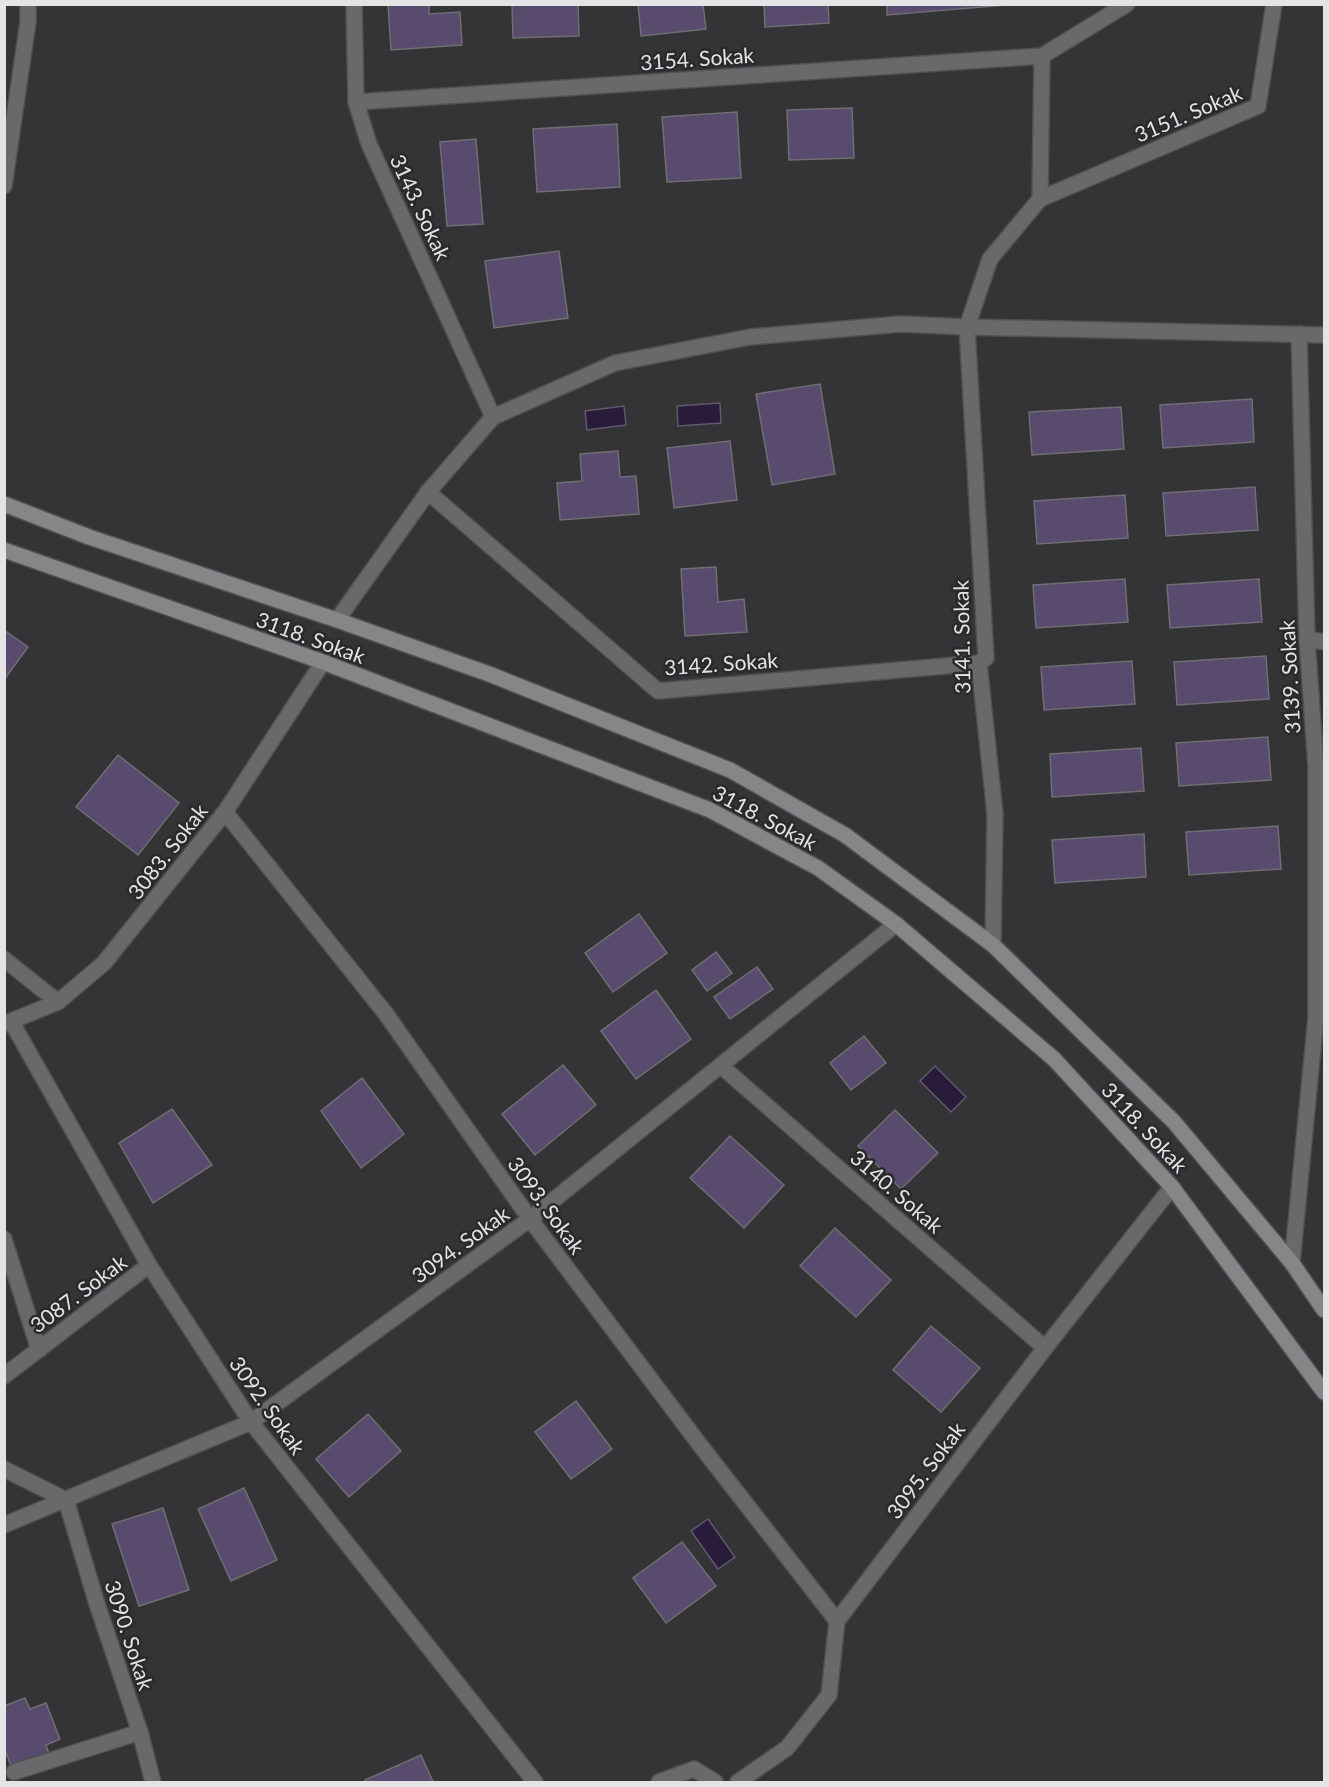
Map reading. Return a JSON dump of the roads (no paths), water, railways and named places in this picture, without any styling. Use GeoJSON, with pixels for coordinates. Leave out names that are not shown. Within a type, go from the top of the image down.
{"type":"FeatureCollection","features":[{"type":"Feature","properties":{"kind":"main road","name":"3118. Sokak"},"geometry":{"type":"LineString","coordinates":[[4,504],[89,537],[337,620],[489,674],[730,770],[845,835],[993,945],[1174,1122],[1292,1263],[1324,1310]]}},
{"type":"Feature","properties":{"kind":"main road","name":"3118. Sokak"},"geometry":{"type":"LineString","coordinates":[[4,550],[322,662],[710,810],[818,868],[896,924],[1053,1059],[1172,1187],[1324,1392]]}},
{"type":"Feature","properties":{"kind":"street"},"geometry":{"type":"LineString","coordinates":[[4,186],[28,22],[27,4]]}},
{"type":"Feature","properties":{"kind":"street","name":"3143. Sokak"},"geometry":{"type":"LineString","coordinates":[[354,4],[356,102],[369,144],[493,417]]}},
{"type":"Feature","properties":{"kind":"street"},"geometry":{"type":"LineString","coordinates":[[967,327],[990,259],[1040,199],[1042,56],[1127,4]]}},
{"type":"Feature","properties":{"kind":"street","name":"3151. Sokak"},"geometry":{"type":"LineString","coordinates":[[1040,199],[1258,106],[1274,4]]}},
{"type":"Feature","properties":{"kind":"street","name":"3154. Sokak"},"geometry":{"type":"LineString","coordinates":[[356,102],[1042,56]]}},
{"type":"Feature","properties":{"kind":"street"},"geometry":{"type":"LineString","coordinates":[[337,620],[428,492],[493,417],[615,363],[739,339],[901,324],[1324,335]]}},
{"type":"Feature","properties":{"kind":"street","name":"3141. Sokak"},"geometry":{"type":"LineString","coordinates":[[967,327],[986,658],[980,663],[995,814],[993,945]]}},
{"type":"Feature","properties":{"kind":"street","name":"3139. Sokak"},"geometry":{"type":"LineString","coordinates":[[1292,1263],[1320,1018],[1316,767],[1307,639],[1299,334]]}},
{"type":"Feature","properties":{"kind":"street","name":"3142. Sokak"},"geometry":{"type":"LineString","coordinates":[[428,492],[658,691],[980,663]]}},
{"type":"Feature","properties":{"kind":"street"},"geometry":{"type":"LineString","coordinates":[[1307,639],[1324,642]]}},
{"type":"Feature","properties":{"kind":"street","name":"3083. Sokak"},"geometry":{"type":"LineString","coordinates":[[8,1022],[58,1002],[104,963],[225,812],[322,662]]}},
{"type":"Feature","properties":{"kind":"street","name":"3093. Sokak"},"geometry":{"type":"LineString","coordinates":[[225,812],[386,1014],[530,1219],[699,1445],[837,1621]]}},
{"type":"Feature","properties":{"kind":"street","name":"3094. Sokak"},"geometry":{"type":"LineString","coordinates":[[4,1525],[251,1422],[530,1219],[896,924]]}},
{"type":"Feature","properties":{"kind":"street"},"geometry":{"type":"LineString","coordinates":[[4,959],[58,1002]]}},
{"type":"Feature","properties":{"kind":"street","name":"3092. Sokak"},"geometry":{"type":"LineString","coordinates":[[8,1022],[149,1265],[251,1422],[535,1782]]}},
{"type":"Feature","properties":{"kind":"street","name":"3140. Sokak"},"geometry":{"type":"LineString","coordinates":[[721,1066],[1045,1348]]}},
{"type":"Feature","properties":{"kind":"street","name":"3095. Sokak"},"geometry":{"type":"LineString","coordinates":[[837,1621],[1045,1348],[1172,1187]]}},
{"type":"Feature","properties":{"kind":"street"},"geometry":{"type":"LineString","coordinates":[[4,1239],[39,1350]]}},
{"type":"Feature","properties":{"kind":"street","name":"3087. Sokak"},"geometry":{"type":"LineString","coordinates":[[4,1376],[149,1265]]}},
{"type":"Feature","properties":{"kind":"street"},"geometry":{"type":"LineString","coordinates":[[4,1469],[66,1500]]}},
{"type":"Feature","properties":{"kind":"street","name":"3090. Sokak"},"geometry":{"type":"LineString","coordinates":[[66,1500],[97,1604],[140,1732],[153,1782]]}},
{"type":"Feature","properties":{"kind":"street"},"geometry":{"type":"LineString","coordinates":[[738,1782],[787,1748],[829,1695],[837,1621]]}},
{"type":"Feature","properties":{"kind":"street"},"geometry":{"type":"LineString","coordinates":[[14,1772],[140,1732]]}},
{"type":"Feature","properties":{"kind":"street"},"geometry":{"type":"LineString","coordinates":[[660,1782],[694,1769],[715,1782]]}}]}
